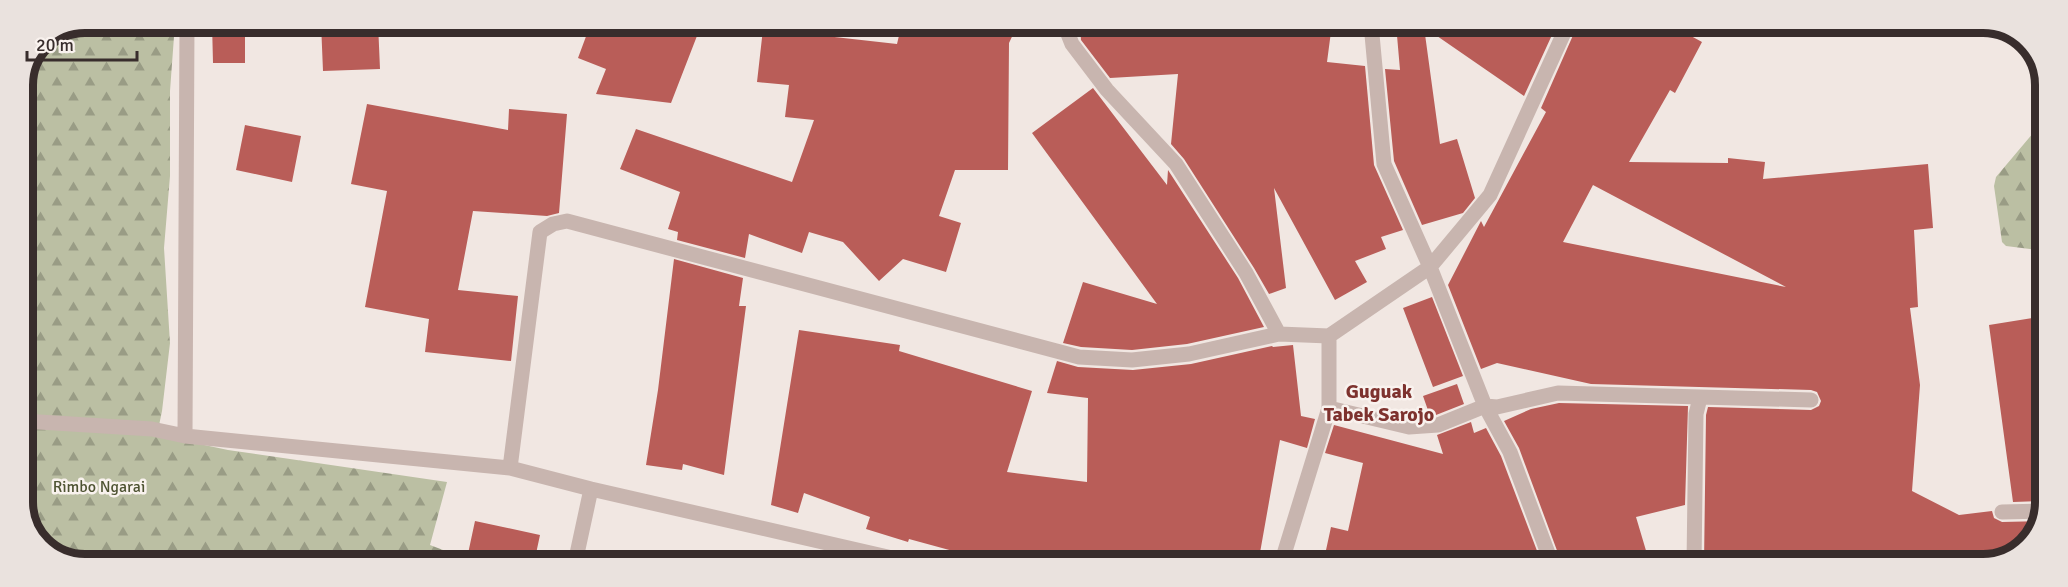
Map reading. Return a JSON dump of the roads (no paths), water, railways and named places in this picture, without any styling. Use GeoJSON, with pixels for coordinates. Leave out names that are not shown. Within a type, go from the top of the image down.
{"type":"FeatureCollection","features":[{"type":"Feature","properties":{"kind":"street"},"geometry":{"type":"LineString","coordinates":[[185,436],[187,33]]}},
{"type":"Feature","properties":{"kind":"street"},"geometry":{"type":"LineString","coordinates":[[1068,33],[1072,44],[1107,90],[1176,164],[1246,273],[1280,334]]}},
{"type":"Feature","properties":{"kind":"street"},"geometry":{"type":"LineString","coordinates":[[1372,33],[1384,164],[1430,267],[1485,405],[1510,452],[1548,554]]}},
{"type":"Feature","properties":{"kind":"street"},"geometry":{"type":"LineString","coordinates":[[510,468],[540,232],[553,224],[567,221],[1079,357],[1132,360],[1189,354],[1280,334],[1329,336],[1430,267],[1490,195],[1564,33]]}},
{"type":"Feature","properties":{"kind":"street"},"geometry":{"type":"LineString","coordinates":[[1284,554],[1329,408],[1329,336]]}},
{"type":"Feature","properties":{"kind":"street"},"geometry":{"type":"LineString","coordinates":[[1329,408],[1409,428],[1438,425],[1485,405],[1497,407],[1558,393],[1811,400]]}},
{"type":"Feature","properties":{"kind":"street"},"geometry":{"type":"LineString","coordinates":[[1694,554],[1695,414],[1700,398]]}},
{"type":"Feature","properties":{"kind":"street"},"geometry":{"type":"LineString","coordinates":[[33,422],[152,429],[185,436],[510,468],[591,489],[875,554]]}},
{"type":"Feature","properties":{"kind":"street"},"geometry":{"type":"LineString","coordinates":[[577,554],[591,489]]}},
{"type":"Feature","properties":{"kind":"street"},"geometry":{"type":"LineString","coordinates":[[2002,512],[2034,511]]}},
{"type":"Feature","properties":{"kind":"district","name":"Guguak Tabek Sarojo"},"geometry":{"type":"Point","coordinates":[1379,402]}},
{"type":"Feature","properties":{"kind":"park label","name":"Rimbo Ngarai"},"geometry":{"type":"Point","coordinates":[99,486]}}]}
